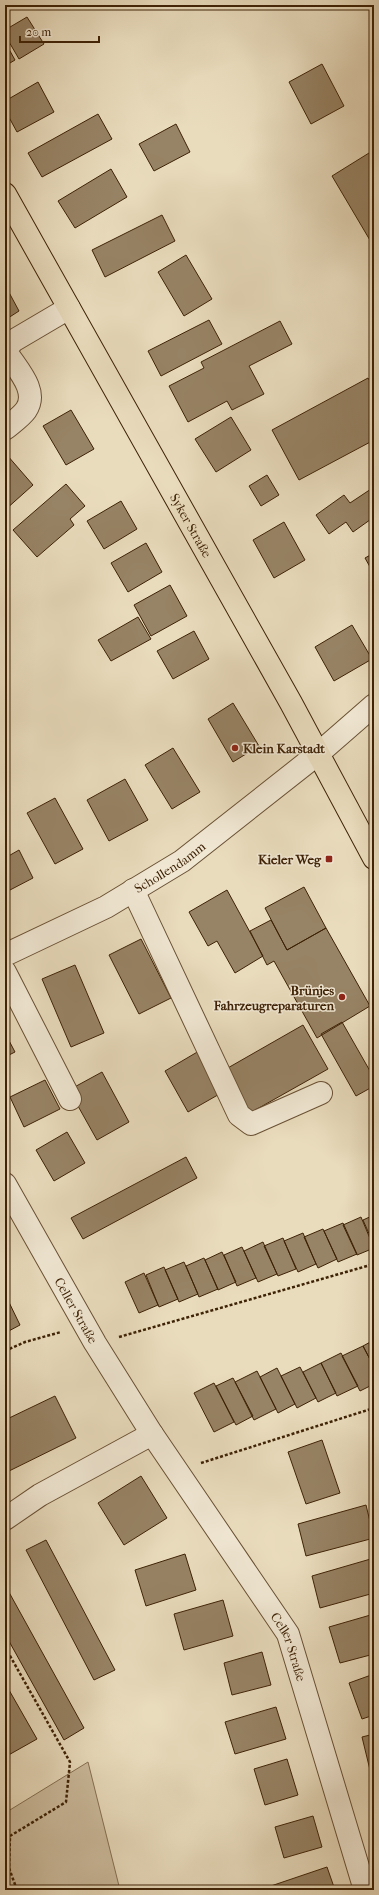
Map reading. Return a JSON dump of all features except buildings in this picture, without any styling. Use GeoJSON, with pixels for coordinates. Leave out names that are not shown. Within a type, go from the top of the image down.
{"type":"FeatureCollection","features":[{"type":"Feature","properties":{"kind":"main road","name":"Syker Straße"},"geometry":{"type":"LineString","coordinates":[[5,194],[319,754],[374,858]]}},
{"type":"Feature","properties":{"kind":"street"},"geometry":{"type":"LineString","coordinates":[[5,429],[26,411],[31,400],[30,390],[8,353],[8,347],[13,341],[69,308]]}},
{"type":"Feature","properties":{"kind":"street"},"geometry":{"type":"LineString","coordinates":[[319,754],[374,705]]}},
{"type":"Feature","properties":{"kind":"street","name":"Schollendamm"},"geometry":{"type":"LineString","coordinates":[[5,955],[106,907],[182,861],[319,754]]}},
{"type":"Feature","properties":{"kind":"street"},"geometry":{"type":"LineString","coordinates":[[133,890],[239,1115],[251,1124],[321,1093]]}},
{"type":"Feature","properties":{"kind":"street"},"geometry":{"type":"LineString","coordinates":[[5,972],[70,1099]]}},
{"type":"Feature","properties":{"kind":"street","name":"Celler Straße"},"geometry":{"type":"LineString","coordinates":[[5,1184],[89,1334],[176,1471],[288,1634],[364,1890]]}},
{"type":"Feature","properties":{"kind":"street"},"geometry":{"type":"LineString","coordinates":[[5,1519],[40,1495],[152,1434]]}},
{"type":"Feature","properties":{"kind":"path"},"geometry":{"type":"LineString","coordinates":[[5,1351],[25,1342],[89,1334],[374,1264]]}},
{"type":"Feature","properties":{"kind":"path"},"geometry":{"type":"LineString","coordinates":[[176,1471],[374,1408]]}},
{"type":"Feature","properties":{"kind":"path"},"geometry":{"type":"LineString","coordinates":[[5,1647],[70,1762],[66,1802],[10,1836],[9,1868],[17,1890]]}},
{"type":"Feature","properties":{"kind":"shaded area"},"geometry":{"type":"Polygon","coordinates":[[[88,1762],[120,1890],[5,1890],[5,1813],[88,1762]]]}},
{"type":"Feature","properties":{"kind":"place","name":"Klein Karstadt"},"geometry":{"type":"Point","coordinates":[235,748]}},
{"type":"Feature","properties":{"kind":"place","name":"Kieler Weg"},"geometry":{"type":"Point","coordinates":[329,859]}},
{"type":"Feature","properties":{"kind":"place","name":"Brünjes Fahrzeugreparaturen"},"geometry":{"type":"Point","coordinates":[342,997]}}]}
